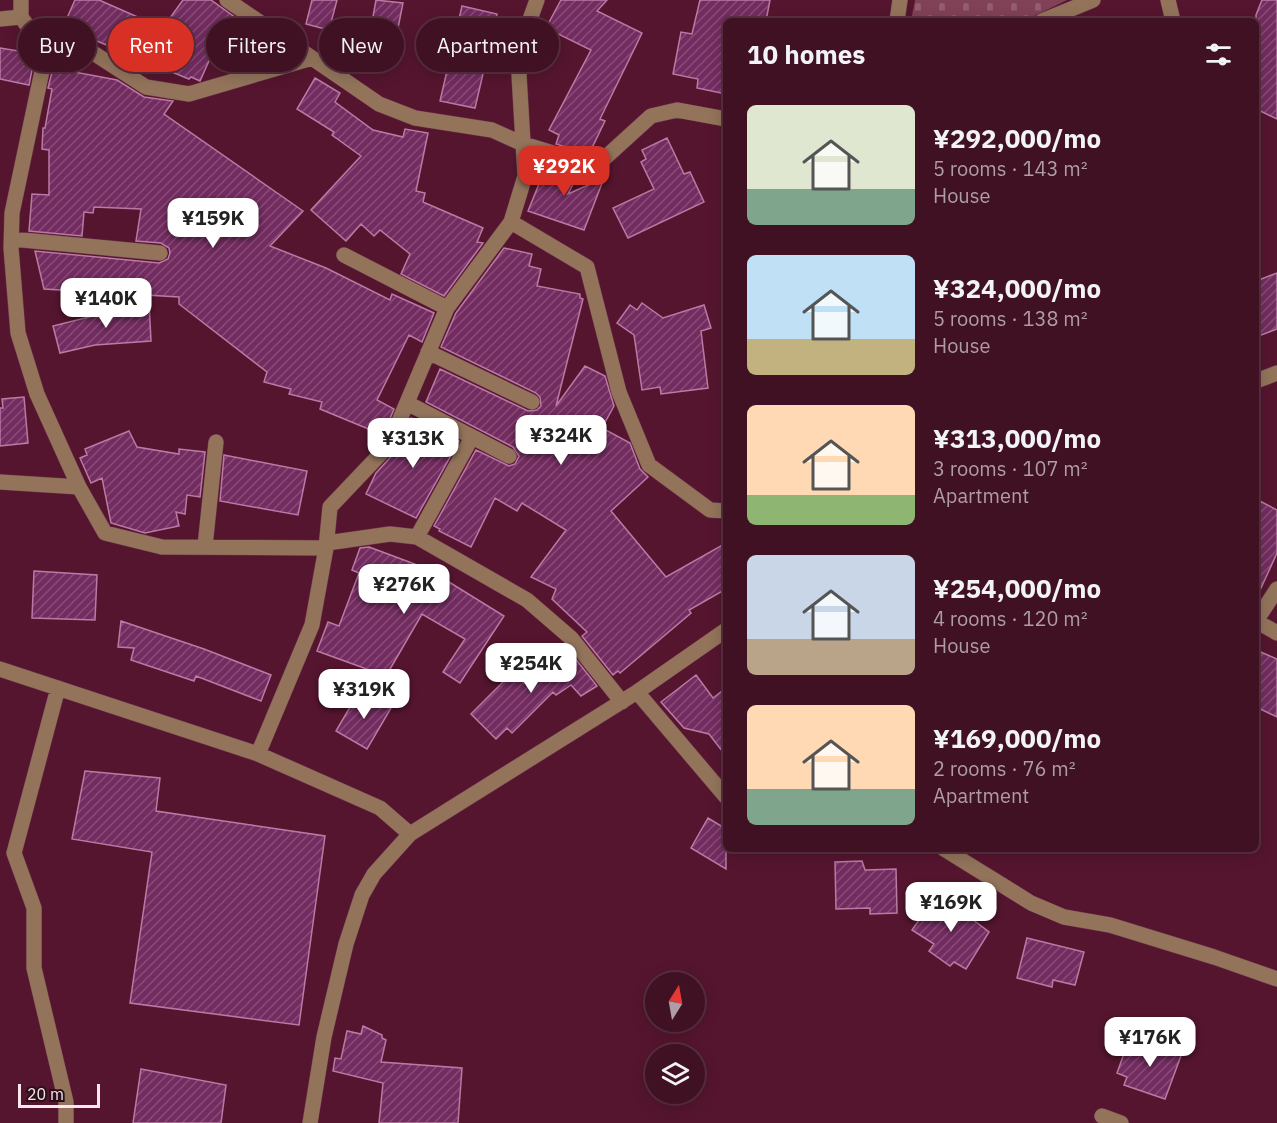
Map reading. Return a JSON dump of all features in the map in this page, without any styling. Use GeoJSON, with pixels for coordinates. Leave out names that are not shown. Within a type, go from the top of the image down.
{"type":"FeatureCollection","features":[{"type":"Feature","properties":{"kind":"street"},"geometry":{"type":"LineString","coordinates":[[0,19],[21,17],[21,0]]}},
{"type":"Feature","properties":{"kind":"street"},"geometry":{"type":"LineString","coordinates":[[227,0],[379,104],[415,118],[492,130],[523,144],[597,166],[651,116],[677,110],[723,118]]}},
{"type":"Feature","properties":{"kind":"street"},"geometry":{"type":"LineString","coordinates":[[258,754],[312,625],[330,507],[389,445],[447,308],[511,222],[525,176],[519,75],[528,25],[537,0]]}},
{"type":"Feature","properties":{"kind":"street"},"geometry":{"type":"LineString","coordinates":[[897,18],[900,0]]}},
{"type":"Feature","properties":{"kind":"street"},"geometry":{"type":"LineString","coordinates":[[1049,18],[1093,0]]}},
{"type":"Feature","properties":{"kind":"street"},"geometry":{"type":"LineString","coordinates":[[1168,0],[1172,18]]}},
{"type":"Feature","properties":{"kind":"street"},"geometry":{"type":"LineString","coordinates":[[96,55],[146,87],[189,94],[312,58]]}},
{"type":"Feature","properties":{"kind":"street"},"geometry":{"type":"LineString","coordinates":[[42,72],[12,213],[18,333],[37,394],[79,487],[105,532],[162,547],[326,545],[390,534],[417,537],[527,600],[571,638],[622,702]]}},
{"type":"Feature","properties":{"kind":"street"},"geometry":{"type":"LineString","coordinates":[[511,222],[587,267],[620,392],[650,465],[710,510],[723,511]]}},
{"type":"Feature","properties":{"kind":"street"},"geometry":{"type":"LineString","coordinates":[[12,239],[160,253]]}},
{"type":"Feature","properties":{"kind":"street"},"geometry":{"type":"LineString","coordinates":[[345,255],[447,308]]}},
{"type":"Feature","properties":{"kind":"street"},"geometry":{"type":"LineString","coordinates":[[428,352],[532,402]]}},
{"type":"Feature","properties":{"kind":"street"},"geometry":{"type":"LineString","coordinates":[[1259,380],[1277,373]]}},
{"type":"Feature","properties":{"kind":"street"},"geometry":{"type":"LineString","coordinates":[[407,403],[509,456]]}},
{"type":"Feature","properties":{"kind":"street"},"geometry":{"type":"LineString","coordinates":[[417,537],[472,437]]}},
{"type":"Feature","properties":{"kind":"street"},"geometry":{"type":"LineString","coordinates":[[205,546],[216,442]]}},
{"type":"Feature","properties":{"kind":"street"},"geometry":{"type":"LineString","coordinates":[[0,482],[79,487]]}},
{"type":"Feature","properties":{"kind":"street"},"geometry":{"type":"LineString","coordinates":[[1259,616],[1277,589]]}},
{"type":"Feature","properties":{"kind":"street"},"geometry":{"type":"LineString","coordinates":[[1259,623],[1277,633]]}},
{"type":"Feature","properties":{"kind":"street"},"geometry":{"type":"LineString","coordinates":[[310,1123],[324,1037],[346,944],[362,895],[375,874],[410,834],[638,692],[723,632]]}},
{"type":"Feature","properties":{"kind":"street"},"geometry":{"type":"LineString","coordinates":[[0,669],[258,754],[380,808],[410,834]]}},
{"type":"Feature","properties":{"kind":"street"},"geometry":{"type":"LineString","coordinates":[[58,688],[7,852],[34,908],[34,968],[66,1102],[66,1123]]}},
{"type":"Feature","properties":{"kind":"street"},"geometry":{"type":"LineString","coordinates":[[638,692],[723,793]]}},
{"type":"Feature","properties":{"kind":"street"},"geometry":{"type":"LineString","coordinates":[[949,852],[1031,903],[1064,917],[1110,925],[1277,979]]}},
{"type":"Feature","properties":{"kind":"street"},"geometry":{"type":"LineString","coordinates":[[1102,1116],[1120,1123]]}},
{"type":"Feature","properties":{"kind":"green space"},"geometry":{"type":"Polygon","coordinates":[[[915,0],[1067,0],[1030,18],[912,18],[915,0]]]}},
{"type":"Feature","properties":{"kind":"building"},"geometry":{"type":"Polygon","coordinates":[[[75,0],[99,0],[140,18],[108,18],[108,46],[96,41],[96,18],[67,18],[75,0]]]}},
{"type":"Feature","properties":{"kind":"building"},"geometry":{"type":"Polygon","coordinates":[[[183,0],[211,0],[236,18],[206,18],[206,68],[200,81],[191,77],[189,79],[172,72],[194,72],[194,18],[170,18],[183,0]]]}},
{"type":"Feature","properties":{"kind":"building"},"geometry":{"type":"Polygon","coordinates":[[[312,0],[337,0],[332,18],[319,18],[319,27],[307,24],[312,0]]]}},
{"type":"Feature","properties":{"kind":"building"},"geometry":{"type":"Polygon","coordinates":[[[376,0],[403,3],[400,18],[373,18],[376,0]]]}},
{"type":"Feature","properties":{"kind":"building"},"geometry":{"type":"Polygon","coordinates":[[[561,0],[607,0],[597,11],[642,33],[600,119],[605,121],[589,154],[556,144],[559,135],[549,130],[591,50],[559,34],[559,18],[551,18],[561,0]]]}},
{"type":"Feature","properties":{"kind":"building"},"geometry":{"type":"Polygon","coordinates":[[[700,0],[770,0],[767,18],[723,18],[723,93],[697,88],[698,79],[673,74],[681,32],[692,34],[700,0]]]}},
{"type":"Feature","properties":{"kind":"building"},"geometry":{"type":"Polygon","coordinates":[[[1262,0],[1277,0],[1277,119],[1259,110],[1259,18],[1256,18],[1262,0]]]}},
{"type":"Feature","properties":{"kind":"building"},"geometry":{"type":"Polygon","coordinates":[[[462,6],[497,14],[496,18],[459,18],[462,6]]]}},
{"type":"Feature","properties":{"kind":"building"},"geometry":{"type":"Polygon","coordinates":[[[0,48],[18,51],[18,72],[32,72],[29,85],[0,79],[0,48]]]}},
{"type":"Feature","properties":{"kind":"building"},"geometry":{"type":"Polygon","coordinates":[[[52,72],[74,72],[117,80],[144,97],[173,101],[164,114],[303,211],[270,246],[326,268],[390,300],[392,294],[434,313],[422,342],[409,335],[377,400],[394,409],[383,435],[320,409],[322,402],[289,394],[291,389],[264,382],[267,372],[179,304],[179,297],[44,289],[35,251],[159,263],[168,259],[170,253],[169,248],[161,243],[136,241],[141,209],[94,207],[93,213],[84,212],[82,236],[29,231],[32,194],[49,195],[49,150],[42,149],[43,128],[45,128],[52,89],[48,88],[52,72]]]}},
{"type":"Feature","properties":{"kind":"building"},"geometry":{"type":"Polygon","coordinates":[[[447,72],[483,72],[475,108],[440,101],[447,72]]]}},
{"type":"Feature","properties":{"kind":"building"},"geometry":{"type":"Polygon","coordinates":[[[315,78],[340,93],[335,102],[373,130],[403,137],[405,129],[428,133],[416,191],[425,193],[423,202],[483,228],[477,242],[483,243],[444,296],[401,274],[410,254],[380,230],[374,236],[361,224],[346,241],[311,210],[361,156],[332,135],[334,132],[297,109],[315,78]]]}},
{"type":"Feature","properties":{"kind":"building"},"geometry":{"type":"Polygon","coordinates":[[[667,138],[684,174],[690,172],[704,202],[628,238],[613,208],[654,189],[641,162],[646,159],[642,150],[667,138]]]}},
{"type":"Feature","properties":{"kind":"building"},"geometry":{"type":"Polygon","coordinates":[[[548,162],[580,171],[568,194],[604,178],[584,230],[528,211],[548,162]]]}},
{"type":"Feature","properties":{"kind":"building"},"geometry":{"type":"Polygon","coordinates":[[[504,248],[532,254],[529,266],[541,269],[537,286],[580,294],[580,298],[583,299],[556,406],[585,366],[605,376],[614,406],[602,428],[630,443],[640,469],[648,477],[611,511],[666,577],[723,545],[723,591],[689,610],[691,613],[620,673],[618,671],[613,675],[582,636],[587,632],[552,599],[556,589],[531,577],[566,530],[522,503],[517,511],[495,498],[471,547],[439,531],[440,529],[434,526],[476,450],[509,466],[515,464],[519,456],[513,447],[426,402],[440,369],[528,411],[537,410],[541,406],[540,397],[536,393],[441,347],[456,313],[504,248]]]}},
{"type":"Feature","properties":{"kind":"building"},"geometry":{"type":"Polygon","coordinates":[[[1277,273],[1277,329],[1259,336],[1259,280],[1277,273]]]}},
{"type":"Feature","properties":{"kind":"building"},"geometry":{"type":"Polygon","coordinates":[[[149,302],[151,341],[95,345],[60,353],[53,326],[149,302]]]}},
{"type":"Feature","properties":{"kind":"building"},"geometry":{"type":"Polygon","coordinates":[[[642,303],[663,318],[704,305],[711,328],[701,331],[708,388],[661,394],[660,387],[642,390],[634,335],[617,323],[630,305],[637,310],[642,303]]]}},
{"type":"Feature","properties":{"kind":"building"},"geometry":{"type":"Polygon","coordinates":[[[24,397],[28,443],[0,446],[2,399],[24,397]]]}},
{"type":"Feature","properties":{"kind":"building"},"geometry":{"type":"Polygon","coordinates":[[[411,418],[459,441],[416,518],[366,494],[376,473],[398,449],[411,418]]]}},
{"type":"Feature","properties":{"kind":"building"},"geometry":{"type":"Polygon","coordinates":[[[129,431],[137,447],[179,454],[179,449],[205,452],[200,497],[187,495],[185,514],[176,512],[179,526],[145,533],[111,523],[102,478],[91,483],[80,458],[87,455],[85,449],[129,431]]]}},
{"type":"Feature","properties":{"kind":"building"},"geometry":{"type":"Polygon","coordinates":[[[224,455],[307,471],[298,515],[220,501],[224,455]]]}},
{"type":"Feature","properties":{"kind":"building"},"geometry":{"type":"Polygon","coordinates":[[[1259,501],[1277,510],[1277,553],[1259,592],[1259,501]]]}},
{"type":"Feature","properties":{"kind":"building"},"geometry":{"type":"Polygon","coordinates":[[[369,547],[428,569],[504,616],[460,683],[443,672],[465,639],[422,614],[386,676],[317,651],[328,622],[339,626],[359,573],[352,570],[360,548],[369,547]]]}},
{"type":"Feature","properties":{"kind":"building"},"geometry":{"type":"Polygon","coordinates":[[[34,571],[97,575],[95,620],[32,618],[34,571]]]}},
{"type":"Feature","properties":{"kind":"building"},"geometry":{"type":"Polygon","coordinates":[[[121,621],[271,675],[261,701],[196,676],[194,681],[131,660],[134,648],[118,647],[121,621]]]}},
{"type":"Feature","properties":{"kind":"building"},"geometry":{"type":"Polygon","coordinates":[[[567,648],[597,686],[581,696],[571,685],[556,695],[553,692],[512,733],[507,728],[496,739],[471,714],[513,672],[524,683],[567,648]]]}},
{"type":"Feature","properties":{"kind":"building"},"geometry":{"type":"Polygon","coordinates":[[[1259,651],[1277,659],[1277,717],[1259,708],[1259,651]]]}},
{"type":"Feature","properties":{"kind":"building"},"geometry":{"type":"Polygon","coordinates":[[[696,675],[713,698],[723,690],[723,752],[709,734],[684,728],[661,702],[696,675]]]}},
{"type":"Feature","properties":{"kind":"building"},"geometry":{"type":"Polygon","coordinates":[[[360,690],[391,708],[367,749],[336,731],[360,690]]]}},
{"type":"Feature","properties":{"kind":"building"},"geometry":{"type":"Polygon","coordinates":[[[85,771],[160,778],[156,811],[325,836],[299,1025],[130,1003],[152,852],[72,839],[85,771]]]}},
{"type":"Feature","properties":{"kind":"building"},"geometry":{"type":"Polygon","coordinates":[[[708,818],[723,827],[726,869],[691,848],[708,818]]]}},
{"type":"Feature","properties":{"kind":"building"},"geometry":{"type":"Polygon","coordinates":[[[862,861],[865,870],[896,869],[897,913],[870,914],[870,908],[836,909],[835,862],[862,861]]]}},
{"type":"Feature","properties":{"kind":"building"},"geometry":{"type":"Polygon","coordinates":[[[938,893],[989,932],[966,969],[954,962],[950,966],[929,951],[934,944],[912,930],[938,893]]]}},
{"type":"Feature","properties":{"kind":"building"},"geometry":{"type":"Polygon","coordinates":[[[1027,938],[1084,952],[1075,985],[1053,980],[1052,987],[1017,978],[1027,938]]]}},
{"type":"Feature","properties":{"kind":"building"},"geometry":{"type":"Polygon","coordinates":[[[363,1026],[382,1035],[382,1038],[386,1040],[381,1062],[462,1068],[458,1123],[379,1123],[383,1083],[333,1071],[335,1058],[341,1059],[347,1031],[361,1034],[363,1026]]]}},
{"type":"Feature","properties":{"kind":"building"},"geometry":{"type":"Polygon","coordinates":[[[1139,1038],[1182,1053],[1165,1099],[1124,1085],[1127,1077],[1117,1073],[1126,1048],[1134,1051],[1139,1038]]]}},
{"type":"Feature","properties":{"kind":"building"},"geometry":{"type":"Polygon","coordinates":[[[141,1069],[226,1085],[221,1123],[133,1123],[141,1069]]]}}]}
